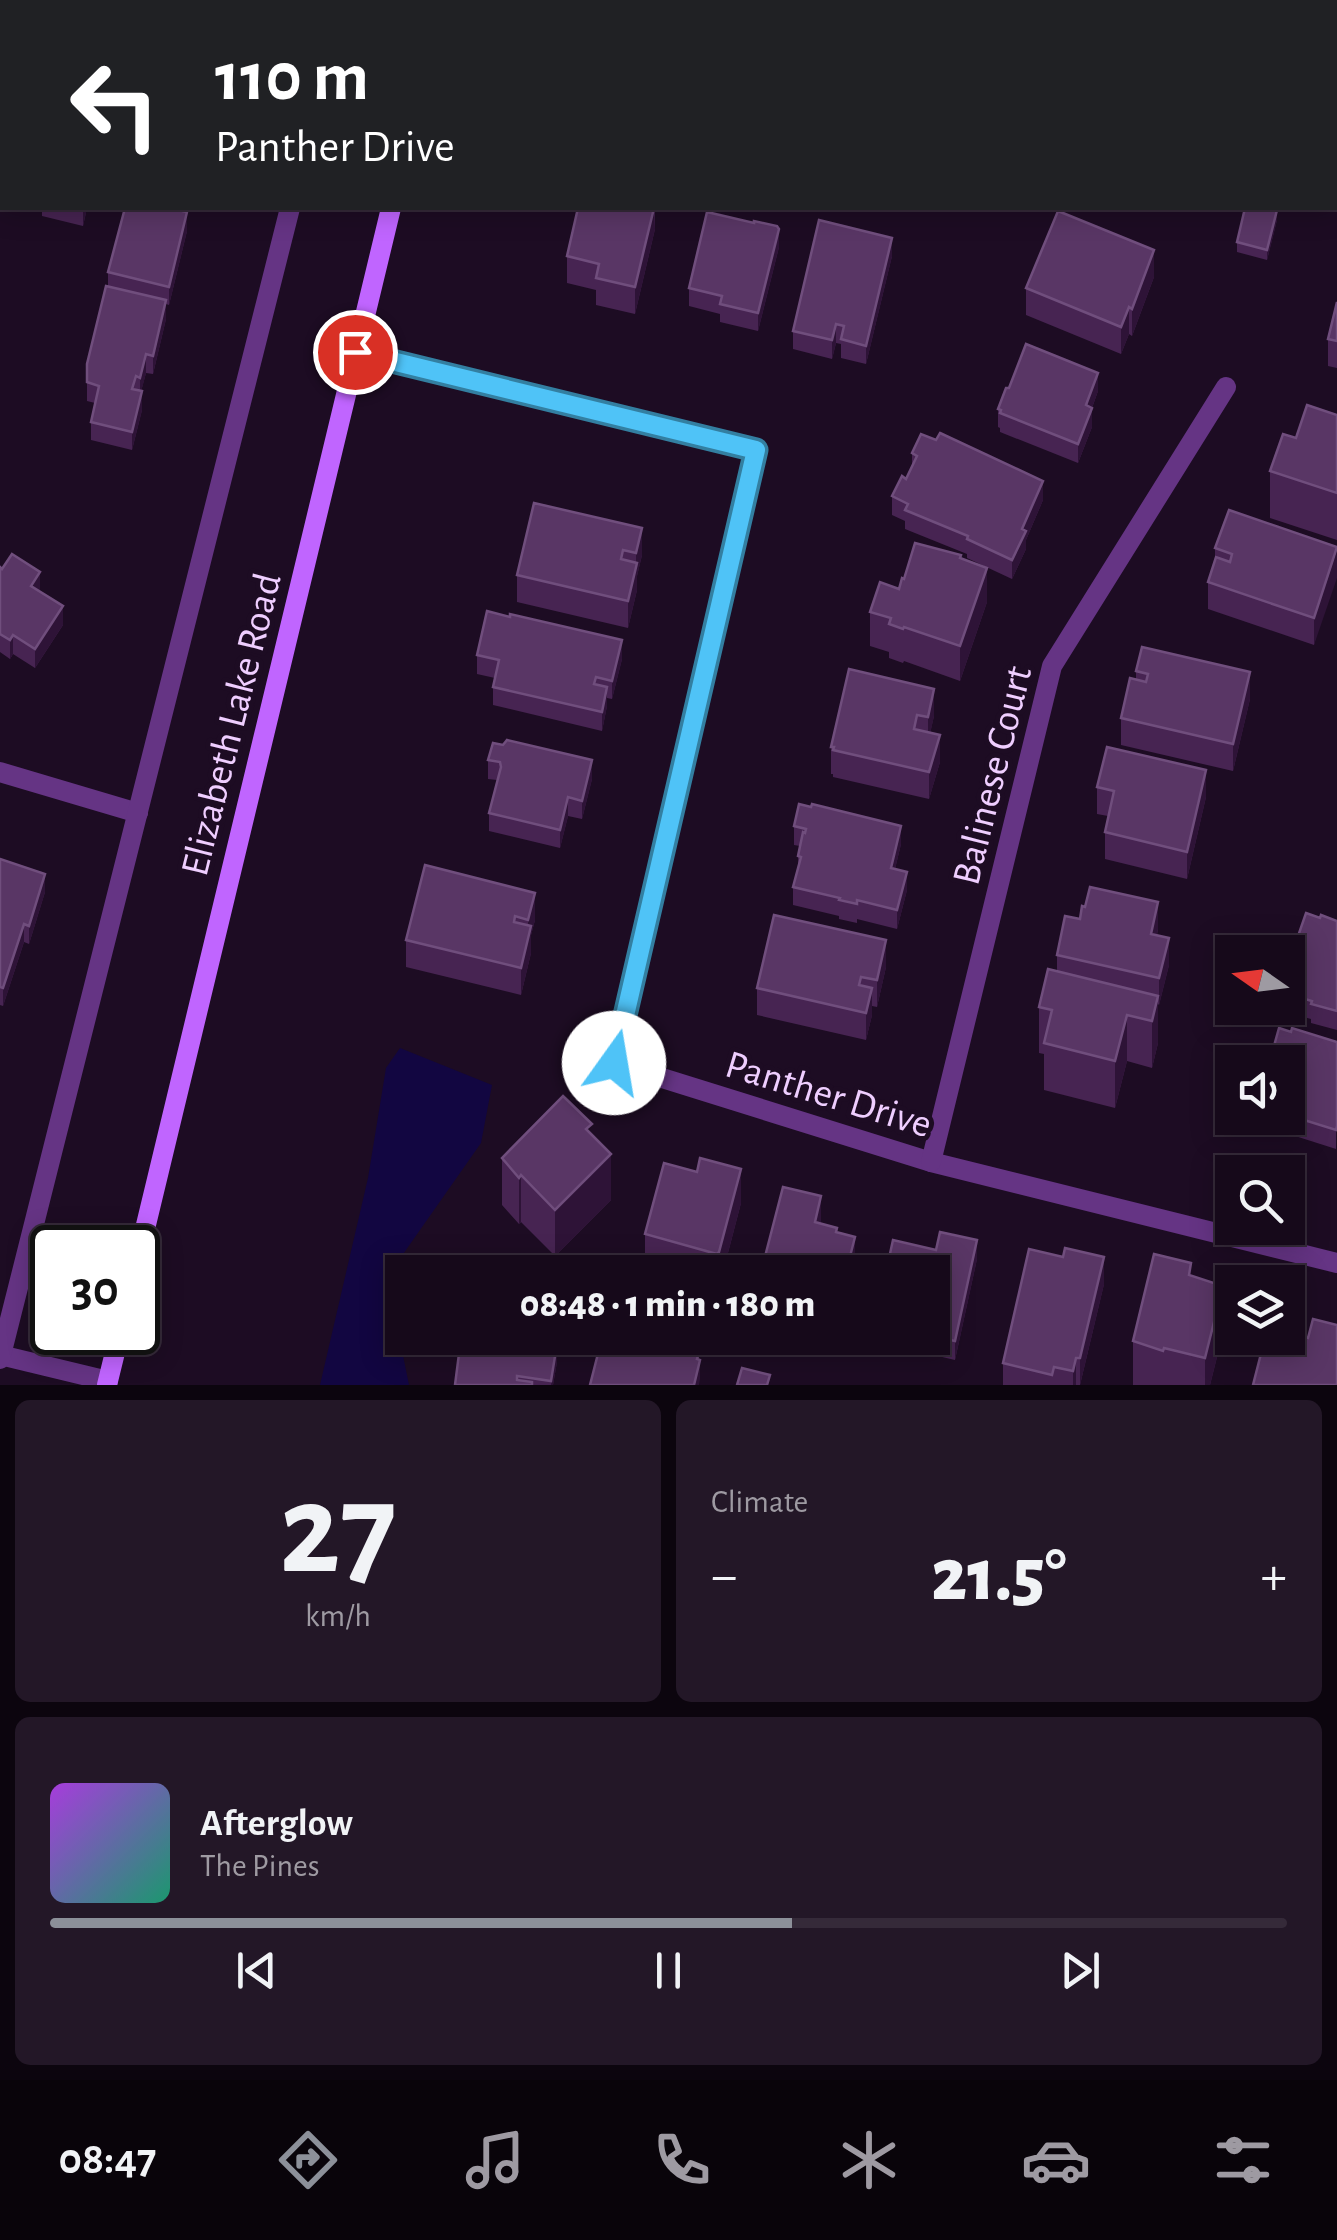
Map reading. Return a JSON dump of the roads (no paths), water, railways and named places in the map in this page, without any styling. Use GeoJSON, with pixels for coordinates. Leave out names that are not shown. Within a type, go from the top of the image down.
{"type":"FeatureCollection","features":[{"type":"Feature","properties":{"kind":"main road","name":"Elizabeth Lake Road"},"geometry":{"type":"LineString","coordinates":[[146,1225],[390,210]]}},
{"type":"Feature","properties":{"kind":"main road"},"geometry":{"type":"LineString","coordinates":[[108,1383],[115,1355]]}},
{"type":"Feature","properties":{"kind":"street"},"geometry":{"type":"LineString","coordinates":[[108,1383],[0,1357],[289,210]]}},
{"type":"Feature","properties":{"kind":"street","name":"Panther Drive"},"geometry":{"type":"LineString","coordinates":[[355,352],[756,450],[614,1063],[931,1162],[1337,1263]]}},
{"type":"Feature","properties":{"kind":"street","name":"Balinese Court"},"geometry":{"type":"LineString","coordinates":[[931,1162],[1052,666],[1226,387]]}},
{"type":"Feature","properties":{"kind":"street"},"geometry":{"type":"LineString","coordinates":[[0,772],[138,813]]}}]}
